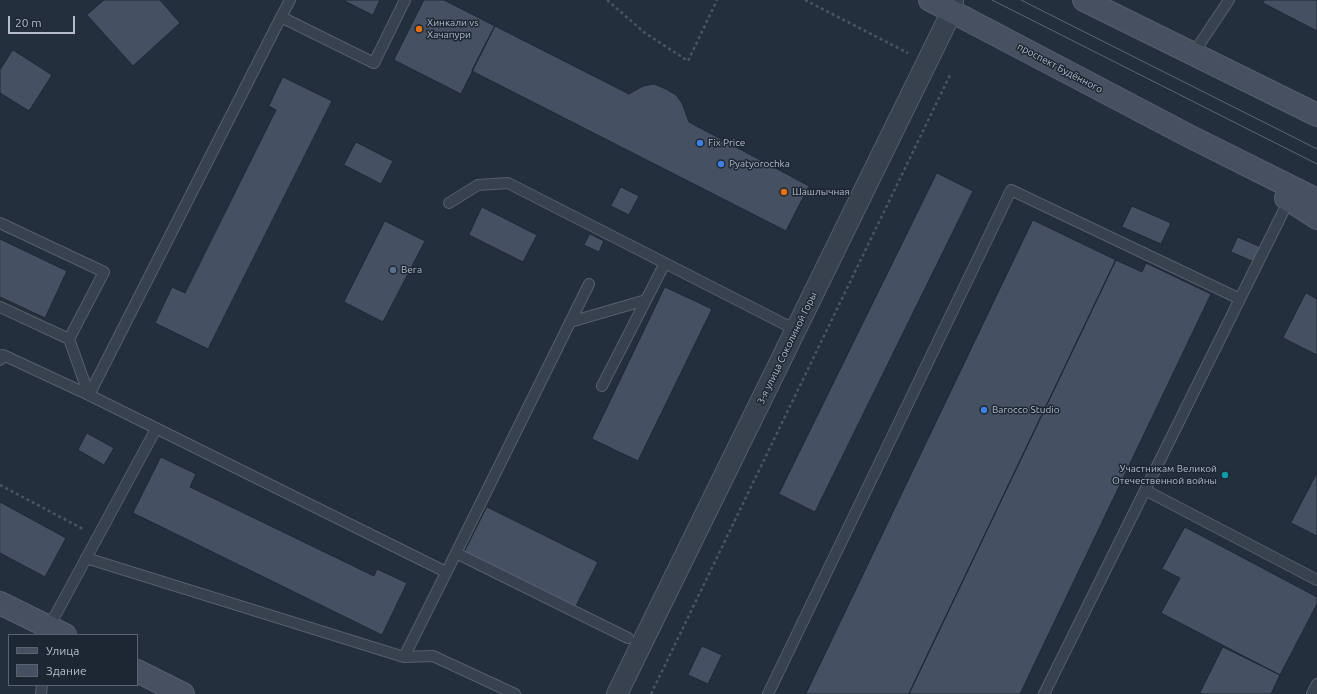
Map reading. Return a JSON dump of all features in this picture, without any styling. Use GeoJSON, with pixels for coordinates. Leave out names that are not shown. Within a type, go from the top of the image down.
{"type":"FeatureCollection","features":[{"type":"Feature","properties":{"kind":"main road","name":"проспект Будённого"},"geometry":{"type":"LineString","coordinates":[[930,0],[953,6],[1189,136],[1317,200]]}},
{"type":"Feature","properties":{"kind":"main road"},"geometry":{"type":"LineString","coordinates":[[1084,0],[1317,116]]}},
{"type":"Feature","properties":{"kind":"main road","name":"проспект Будённого"},"geometry":{"type":"LineString","coordinates":[[1189,136],[1317,218]]}},
{"type":"Feature","properties":{"kind":"main road"},"geometry":{"type":"LineString","coordinates":[[0,603],[53,632]]}},
{"type":"Feature","properties":{"kind":"main road"},"geometry":{"type":"LineString","coordinates":[[138,672],[183,694]]}},
{"type":"Feature","properties":{"kind":"street","name":"3-я улица Соколиной Горы"},"geometry":{"type":"LineString","coordinates":[[617,694],[953,6]]}},
{"type":"Feature","properties":{"kind":"lane"},"geometry":{"type":"LineString","coordinates":[[89,395],[290,0]]}},
{"type":"Feature","properties":{"kind":"lane"},"geometry":{"type":"LineString","coordinates":[[281,17],[374,63],[405,0]]}},
{"type":"Feature","properties":{"kind":"lane"},"geometry":{"type":"LineString","coordinates":[[1193,54],[1230,0]]}},
{"type":"Feature","properties":{"kind":"lane"},"geometry":{"type":"LineString","coordinates":[[449,203],[478,186],[508,183],[796,330]]}},
{"type":"Feature","properties":{"kind":"lane"},"geometry":{"type":"LineString","coordinates":[[768,694],[1011,190],[1240,299]]}},
{"type":"Feature","properties":{"kind":"lane"},"geometry":{"type":"LineString","coordinates":[[1044,694],[1289,200]]}},
{"type":"Feature","properties":{"kind":"lane"},"geometry":{"type":"LineString","coordinates":[[0,223],[104,272],[69,339]]}},
{"type":"Feature","properties":{"kind":"lane"},"geometry":{"type":"LineString","coordinates":[[602,386],[665,263]]}},
{"type":"Feature","properties":{"kind":"lane"},"geometry":{"type":"LineString","coordinates":[[404,657],[589,284]]}},
{"type":"Feature","properties":{"kind":"lane"},"geometry":{"type":"LineString","coordinates":[[570,322],[646,300]]}},
{"type":"Feature","properties":{"kind":"lane"},"geometry":{"type":"LineString","coordinates":[[0,307],[69,339],[89,395]]}},
{"type":"Feature","properties":{"kind":"lane"},"geometry":{"type":"LineString","coordinates":[[0,360],[3,355],[89,395],[446,572]]}},
{"type":"Feature","properties":{"kind":"lane"},"geometry":{"type":"LineString","coordinates":[[53,632],[56,614],[156,429]]}},
{"type":"Feature","properties":{"kind":"lane"},"geometry":{"type":"LineString","coordinates":[[1145,490],[1317,580]]}},
{"type":"Feature","properties":{"kind":"lane"},"geometry":{"type":"LineString","coordinates":[[456,553],[628,638]]}},
{"type":"Feature","properties":{"kind":"lane"},"geometry":{"type":"LineString","coordinates":[[86,558],[404,657],[433,656],[515,694]]}},
{"type":"Feature","properties":{"kind":"lane"},"geometry":{"type":"LineString","coordinates":[[1312,694],[1317,684]]}},
{"type":"Feature","properties":{"kind":"path"},"geometry":{"type":"LineString","coordinates":[[607,0],[645,33],[688,61],[717,0]]}},
{"type":"Feature","properties":{"kind":"path"},"geometry":{"type":"LineString","coordinates":[[805,0],[874,34]]}},
{"type":"Feature","properties":{"kind":"path"},"geometry":{"type":"LineString","coordinates":[[651,694],[951,73]]}},
{"type":"Feature","properties":{"kind":"path"},"geometry":{"type":"LineString","coordinates":[[0,485],[98,536]]}},
{"type":"Feature","properties":{"kind":"building"},"geometry":{"type":"Polygon","coordinates":[[[104,0],[160,0],[180,23],[133,66],[87,15],[104,0]]]}},
{"type":"Feature","properties":{"kind":"building"},"geometry":{"type":"Polygon","coordinates":[[[343,0],[380,0],[373,15],[343,0]]]}},
{"type":"Feature","properties":{"kind":"building"},"geometry":{"type":"Polygon","coordinates":[[[424,0],[444,0],[495,26],[461,94],[394,60],[424,0]]]}},
{"type":"Feature","properties":{"kind":"building"},"geometry":{"type":"Polygon","coordinates":[[[1265,0],[1317,0],[1317,31],[1263,3],[1265,0]]]}},
{"type":"Feature","properties":{"kind":"building"},"geometry":{"type":"Polygon","coordinates":[[[495,26],[629,94],[643,86],[654,84],[666,89],[676,95],[682,103],[689,122],[809,186],[786,231],[472,71],[495,26]]]}},
{"type":"Feature","properties":{"kind":"building"},"geometry":{"type":"Polygon","coordinates":[[[13,50],[52,75],[29,111],[0,93],[0,70],[13,50]]]}},
{"type":"Feature","properties":{"kind":"building"},"geometry":{"type":"Polygon","coordinates":[[[283,77],[332,101],[208,349],[155,323],[172,287],[185,293],[276,110],[269,106],[283,77]]]}},
{"type":"Feature","properties":{"kind":"building"},"geometry":{"type":"Polygon","coordinates":[[[356,142],[393,161],[381,184],[344,165],[356,142]]]}},
{"type":"Feature","properties":{"kind":"building"},"geometry":{"type":"Polygon","coordinates":[[[937,173],[973,191],[815,512],[779,494],[937,173]]]}},
{"type":"Feature","properties":{"kind":"building"},"geometry":{"type":"Polygon","coordinates":[[[621,187],[639,196],[629,215],[611,206],[621,187]]]}},
{"type":"Feature","properties":{"kind":"building"},"geometry":{"type":"Polygon","coordinates":[[[1132,206],[1171,223],[1161,244],[1122,227],[1132,206]]]}},
{"type":"Feature","properties":{"kind":"building"},"geometry":{"type":"Polygon","coordinates":[[[482,207],[537,235],[523,262],[469,235],[482,207]]]}},
{"type":"Feature","properties":{"kind":"building"},"geometry":{"type":"Polygon","coordinates":[[[1033,220],[1116,260],[909,694],[806,694],[1033,220]]]}},
{"type":"Feature","properties":{"kind":"building"},"geometry":{"type":"Polygon","coordinates":[[[385,221],[425,241],[383,322],[344,302],[385,221]]]}},
{"type":"Feature","properties":{"kind":"building"},"geometry":{"type":"Polygon","coordinates":[[[590,234],[604,241],[599,252],[584,245],[590,234]]]}},
{"type":"Feature","properties":{"kind":"building"},"geometry":{"type":"Polygon","coordinates":[[[1238,237],[1261,247],[1254,262],[1231,252],[1238,237]]]}},
{"type":"Feature","properties":{"kind":"building"},"geometry":{"type":"Polygon","coordinates":[[[0,239],[67,271],[45,318],[0,297],[0,239]]]}},
{"type":"Feature","properties":{"kind":"building"},"geometry":{"type":"Polygon","coordinates":[[[1116,260],[1142,272],[1146,263],[1211,294],[1020,694],[909,694],[1116,260]]]}},
{"type":"Feature","properties":{"kind":"building"},"geometry":{"type":"Polygon","coordinates":[[[665,287],[712,309],[638,461],[592,439],[665,287]]]}},
{"type":"Feature","properties":{"kind":"building"},"geometry":{"type":"Polygon","coordinates":[[[1306,293],[1317,299],[1317,355],[1283,338],[1306,293]]]}},
{"type":"Feature","properties":{"kind":"building"},"geometry":{"type":"Polygon","coordinates":[[[87,433],[114,448],[104,465],[78,450],[87,433]]]}},
{"type":"Feature","properties":{"kind":"building"},"geometry":{"type":"Polygon","coordinates":[[[161,457],[196,474],[190,487],[374,576],[377,569],[407,583],[382,635],[133,513],[161,457]]]}},
{"type":"Feature","properties":{"kind":"building"},"geometry":{"type":"Polygon","coordinates":[[[1317,473],[1317,536],[1291,523],[1317,473]]]}},
{"type":"Feature","properties":{"kind":"building"},"geometry":{"type":"Polygon","coordinates":[[[0,502],[66,538],[45,577],[0,553],[0,502]]]}},
{"type":"Feature","properties":{"kind":"building"},"geometry":{"type":"Polygon","coordinates":[[[487,507],[598,562],[575,608],[464,553],[487,507]]]}},
{"type":"Feature","properties":{"kind":"building"},"geometry":{"type":"Polygon","coordinates":[[[1185,527],[1317,597],[1317,604],[1280,675],[1161,613],[1180,578],[1162,569],[1185,527]]]}},
{"type":"Feature","properties":{"kind":"building"},"geometry":{"type":"Polygon","coordinates":[[[702,646],[722,655],[708,684],[688,675],[702,646]]]}},
{"type":"Feature","properties":{"kind":"building"},"geometry":{"type":"Polygon","coordinates":[[[1223,647],[1280,675],[1271,694],[1200,693],[1223,647]]]}},
{"type":"Feature","properties":{"kind":"tram line"},"geometry":{"type":"LineString","coordinates":[[992,0],[1317,164]]}},
{"type":"Feature","properties":{"kind":"tram line"},"geometry":{"type":"LineString","coordinates":[[1021,0],[1317,149]]}},
{"type":"Feature","properties":{"kind":"place","name":"Хинкали vs Хачапури"},"geometry":{"type":"Point","coordinates":[419,29]}},
{"type":"Feature","properties":{"kind":"place","name":"Fix Price"},"geometry":{"type":"Point","coordinates":[700,143]}},
{"type":"Feature","properties":{"kind":"place","name":"Pyatyorochka"},"geometry":{"type":"Point","coordinates":[721,164]}},
{"type":"Feature","properties":{"kind":"place","name":"Шашлычная"},"geometry":{"type":"Point","coordinates":[784,192]}},
{"type":"Feature","properties":{"kind":"place","name":"Вега"},"geometry":{"type":"Point","coordinates":[393,270]}},
{"type":"Feature","properties":{"kind":"place","name":"Barocco Studio"},"geometry":{"type":"Point","coordinates":[984,410]}},
{"type":"Feature","properties":{"kind":"place","name":"Участникам Великой Отечественной войны"},"geometry":{"type":"Point","coordinates":[1225,475]}}]}
